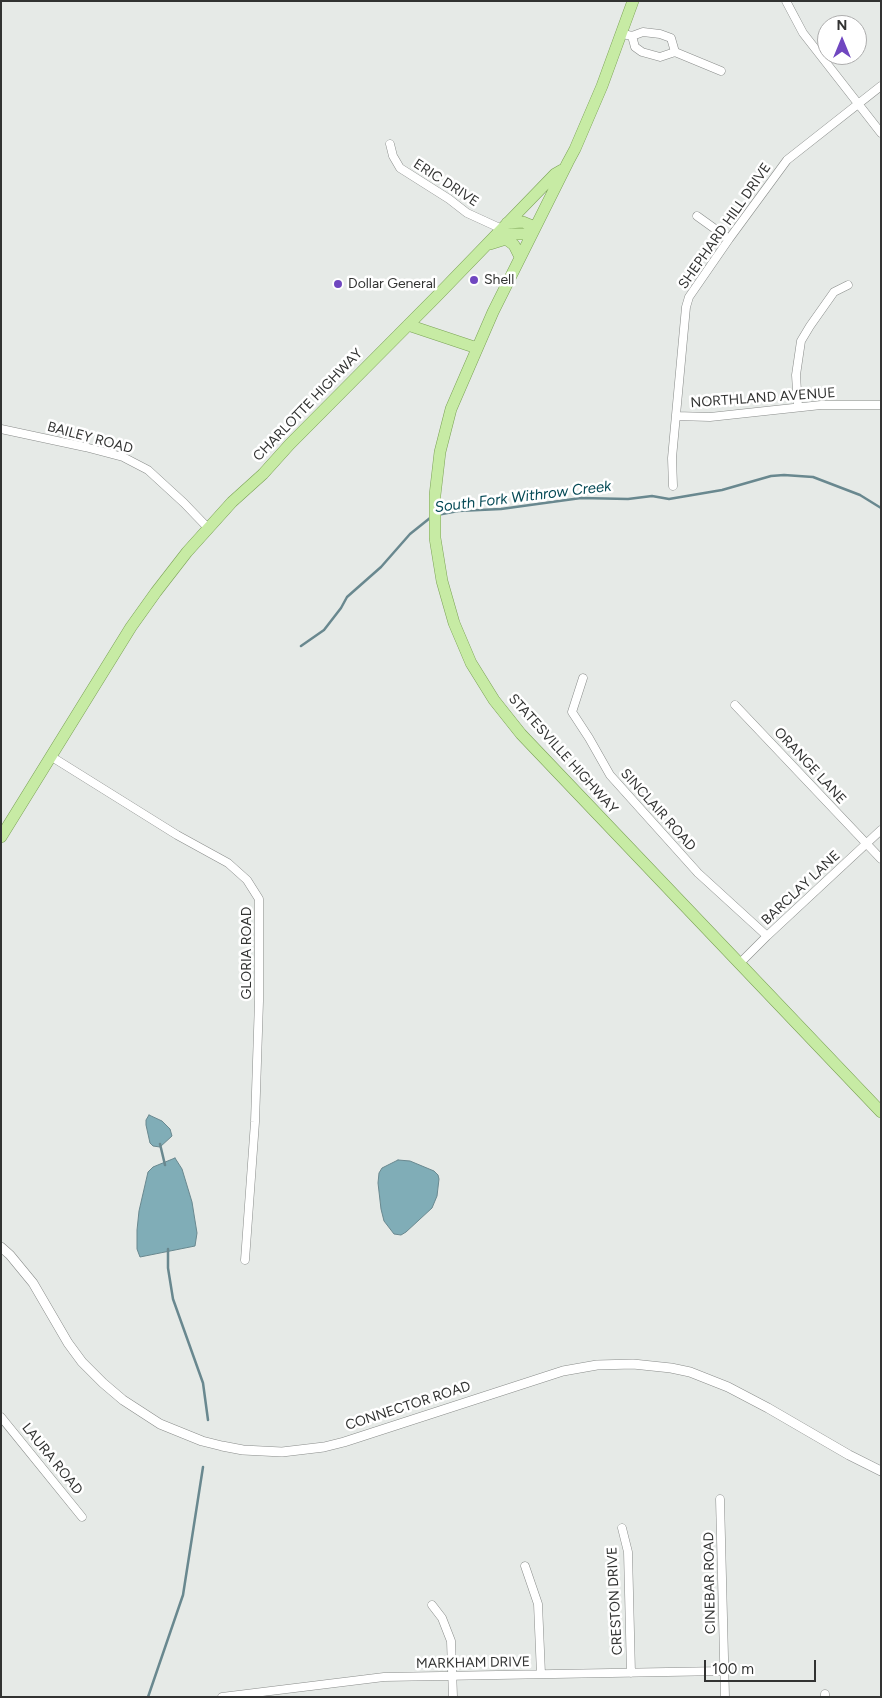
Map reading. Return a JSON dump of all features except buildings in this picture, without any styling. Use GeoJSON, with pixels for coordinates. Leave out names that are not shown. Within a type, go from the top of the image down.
{"type":"FeatureCollection","features":[{"type":"Feature","properties":{"kind":"main road","name":"CHARLOTTE HIGHWAY"},"geometry":{"type":"LineString","coordinates":[[1,837],[139,615],[208,528],[555,174],[565,167],[627,35],[633,1]]}},
{"type":"Feature","properties":{"kind":"main road","name":"STATESVILLE HIGHWAY"},"geometry":{"type":"LineString","coordinates":[[565,167],[492,312],[451,409],[440,452],[435,495],[436,538],[442,581],[454,623],[471,663],[489,693],[521,734],[881,1112]]}},
{"type":"Feature","properties":{"kind":"main road"},"geometry":{"type":"LineString","coordinates":[[504,226],[523,222],[533,230]]}},
{"type":"Feature","properties":{"kind":"main road"},"geometry":{"type":"LineString","coordinates":[[489,243],[506,234],[533,230]]}},
{"type":"Feature","properties":{"kind":"main road"},"geometry":{"type":"LineString","coordinates":[[489,243],[506,239],[514,245],[520,257]]}},
{"type":"Feature","properties":{"kind":"main road"},"geometry":{"type":"LineString","coordinates":[[408,325],[477,348]]}},
{"type":"Feature","properties":{"kind":"street"},"geometry":{"type":"LineString","coordinates":[[786,1],[803,33],[881,133]]}},
{"type":"Feature","properties":{"kind":"street"},"geometry":{"type":"LineString","coordinates":[[675,52],[671,38],[643,32],[627,35],[635,47],[642,52],[660,57],[675,52],[721,71]]}},
{"type":"Feature","properties":{"kind":"street","name":"SHEPHARD HILL DRIVE"},"geometry":{"type":"LineString","coordinates":[[674,486],[672,458],[686,307],[689,297],[787,160],[881,86]]}},
{"type":"Feature","properties":{"kind":"street","name":"ERIC DRIVE"},"geometry":{"type":"LineString","coordinates":[[390,144],[393,156],[400,168],[449,199],[467,213],[504,226]]}},
{"type":"Feature","properties":{"kind":"street"},"geometry":{"type":"LineString","coordinates":[[697,216],[729,239]]}},
{"type":"Feature","properties":{"kind":"street"},"geometry":{"type":"LineString","coordinates":[[798,407],[796,375],[801,341],[834,292],[848,285]]}},
{"type":"Feature","properties":{"kind":"street","name":"NORTHLAND AVENUE"},"geometry":{"type":"LineString","coordinates":[[676,416],[710,417],[821,404],[881,405]]}},
{"type":"Feature","properties":{"kind":"street","name":"BAILEY ROAD"},"geometry":{"type":"LineString","coordinates":[[1,429],[123,457],[148,470],[208,528]]}},
{"type":"Feature","properties":{"kind":"street","name":"SINCLAIR ROAD"},"geometry":{"type":"LineString","coordinates":[[583,678],[572,712],[610,775],[698,873],[767,936]]}},
{"type":"Feature","properties":{"kind":"street","name":"ORANGE LANE"},"geometry":{"type":"LineString","coordinates":[[735,704],[881,859]]}},
{"type":"Feature","properties":{"kind":"street","name":"GLORIA ROAD"},"geometry":{"type":"LineString","coordinates":[[52,757],[228,863],[247,880],[259,899],[256,1104],[245,1260]]}},
{"type":"Feature","properties":{"kind":"street","name":"BARCLAY LANE"},"geometry":{"type":"LineString","coordinates":[[739,964],[881,830]]}},
{"type":"Feature","properties":{"kind":"street","name":"CONNECTOR ROAD"},"geometry":{"type":"LineString","coordinates":[[1,1247],[33,1283],[68,1343],[82,1362],[103,1383],[123,1400],[160,1424],[202,1441],[243,1450],[282,1452],[324,1447],[563,1371],[597,1365],[633,1364],[690,1372],[728,1387],[881,1471]]}},
{"type":"Feature","properties":{"kind":"street","name":"LAURA ROAD"},"geometry":{"type":"LineString","coordinates":[[1,1417],[82,1517]]}},
{"type":"Feature","properties":{"kind":"street","name":"CINEBAR ROAD"},"geometry":{"type":"LineString","coordinates":[[720,1499],[725,1697]]}},
{"type":"Feature","properties":{"kind":"street","name":"CRESTON DRIVE"},"geometry":{"type":"LineString","coordinates":[[622,1528],[628,1552],[631,1672]]}},
{"type":"Feature","properties":{"kind":"street"},"geometry":{"type":"LineString","coordinates":[[526,1566],[538,1604],[542,1674]]}},
{"type":"Feature","properties":{"kind":"street"},"geometry":{"type":"LineString","coordinates":[[432,1605],[446,1626],[451,1640],[453,1697]]}},
{"type":"Feature","properties":{"kind":"street","name":"MARKHAM DRIVE"},"geometry":{"type":"LineString","coordinates":[[222,1697],[258,1694],[365,1678],[724,1671]]}},
{"type":"Feature","properties":{"kind":"water"},"geometry":{"type":"Polygon","coordinates":[[[149,1115],[162,1121],[170,1129],[172,1136],[160,1147],[153,1146],[150,1143],[146,1125],[149,1115]]]}},
{"type":"Feature","properties":{"kind":"water"},"geometry":{"type":"Polygon","coordinates":[[[175,1158],[182,1169],[192,1202],[197,1233],[195,1246],[140,1257],[137,1249],[137,1230],[139,1211],[148,1172],[153,1167],[175,1158]]]}},
{"type":"Feature","properties":{"kind":"water"},"geometry":{"type":"Polygon","coordinates":[[[398,1160],[410,1161],[434,1171],[439,1179],[437,1196],[432,1208],[401,1235],[394,1234],[384,1221],[378,1183],[379,1173],[382,1168],[398,1160]]]}},
{"type":"Feature","properties":{"kind":"waterway","name":"South Fork Withrow Creek"},"geometry":{"type":"LineString","coordinates":[[437,515],[458,511],[501,509],[581,498],[628,499],[652,496],[669,499],[722,490],[771,476],[784,475],[813,477],[860,495],[881,508]]}},
{"type":"Feature","properties":{"kind":"waterway","name":"South Fork Withrow Creek"},"geometry":{"type":"LineString","coordinates":[[301,646],[324,630],[347,597],[381,567],[410,534],[430,518]]}},
{"type":"Feature","properties":{"kind":"waterway"},"geometry":{"type":"LineString","coordinates":[[160,1144],[165,1165]]}},
{"type":"Feature","properties":{"kind":"waterway"},"geometry":{"type":"LineString","coordinates":[[168,1249],[168,1268],[173,1299],[203,1383],[208,1420]]}},
{"type":"Feature","properties":{"kind":"waterway"},"geometry":{"type":"LineString","coordinates":[[148,1697],[183,1595],[203,1467]]}},
{"type":"Feature","properties":{"kind":"place","name":"Shell"},"geometry":{"type":"Point","coordinates":[474,280]}},
{"type":"Feature","properties":{"kind":"place","name":"Dollar General"},"geometry":{"type":"Point","coordinates":[338,284]}}]}
